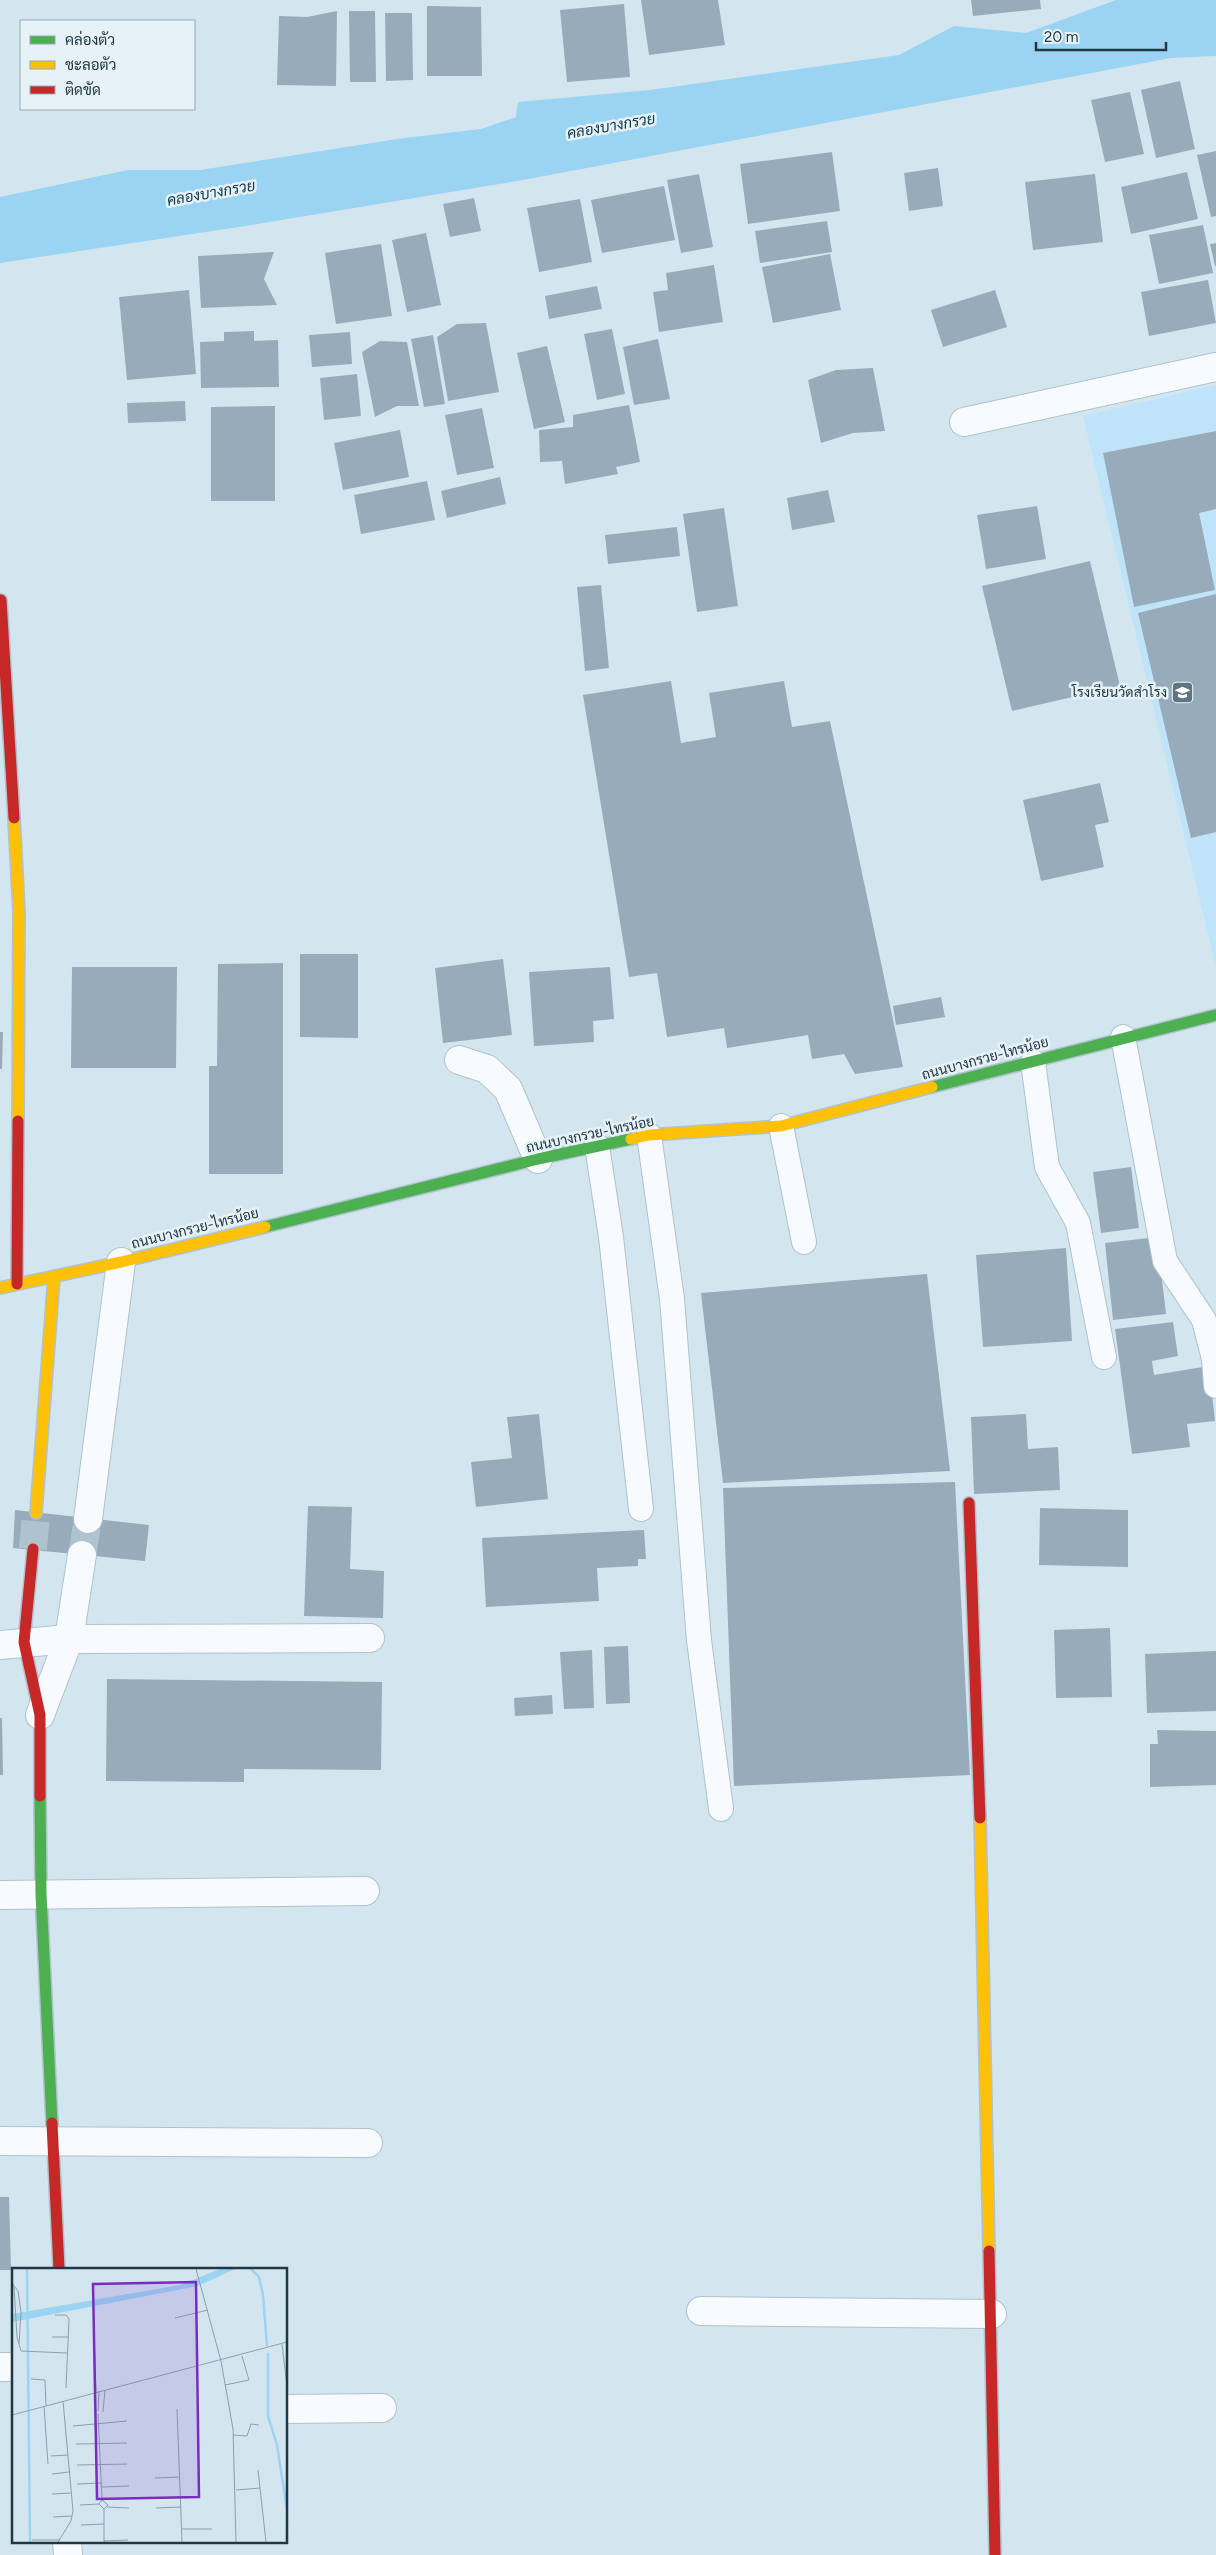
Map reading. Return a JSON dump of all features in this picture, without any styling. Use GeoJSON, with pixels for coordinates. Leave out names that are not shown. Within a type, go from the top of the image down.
{"type":"FeatureCollection","features":[{"type":"Feature","properties":{"kind":"street"},"geometry":{"type":"LineString","coordinates":[[964,422],[1216,367]]}},
{"type":"Feature","properties":{"kind":"street"},"geometry":{"type":"LineString","coordinates":[[1,600],[19,912],[17,1284]]}},
{"type":"Feature","properties":{"kind":"street","name":"ถนนบางกรวย-ไทรน้อย"},"geometry":{"type":"LineString","coordinates":[[0,1288],[121,1262],[538,1159],[649,1135],[781,1126],[1033,1062],[1123,1037],[1216,1016]]}},
{"type":"Feature","properties":{"kind":"street"},"geometry":{"type":"LineString","coordinates":[[459,1060],[487,1070],[508,1089],[538,1159]]}},
{"type":"Feature","properties":{"kind":"street"},"geometry":{"type":"LineString","coordinates":[[88,1518],[121,1262]]}},
{"type":"Feature","properties":{"kind":"street"},"geometry":{"type":"LineString","coordinates":[[36,1513],[54,1277]]}},
{"type":"Feature","properties":{"kind":"street"},"geometry":{"type":"LineString","coordinates":[[969,1503],[982,1864],[992,2314],[995,2555]]}},
{"type":"Feature","properties":{"kind":"street"},"geometry":{"type":"LineString","coordinates":[[33,1549],[12,1643],[40,1715],[42,1894],[51,2140],[59,2268]]}},
{"type":"Feature","properties":{"kind":"street"},"geometry":{"type":"LineString","coordinates":[[40,1715],[68,1639],[82,1554]]}},
{"type":"Feature","properties":{"kind":"street"},"geometry":{"type":"LineString","coordinates":[[12,1643],[68,1639],[370,1638]]}},
{"type":"Feature","properties":{"kind":"street"},"geometry":{"type":"LineString","coordinates":[[0,1895],[365,1891]]}},
{"type":"Feature","properties":{"kind":"street"},"geometry":{"type":"LineString","coordinates":[[0,2141],[368,2143]]}},
{"type":"Feature","properties":{"kind":"street"},"geometry":{"type":"LineString","coordinates":[[700,2311],[992,2314]]}},
{"type":"Feature","properties":{"kind":"street"},"geometry":{"type":"LineString","coordinates":[[288,2409],[382,2408]]}},
{"type":"Feature","properties":{"kind":"street"},"geometry":{"type":"LineString","coordinates":[[67,2542],[68,2555]]}},
{"type":"Feature","properties":{"kind":"lane"},"geometry":{"type":"LineString","coordinates":[[1123,1037],[1165,1261],[1183,1292],[1204,1320],[1214,1358],[1216,1386]]}},
{"type":"Feature","properties":{"kind":"lane"},"geometry":{"type":"LineString","coordinates":[[1033,1062],[1047,1167],[1078,1223],[1104,1357]]}},
{"type":"Feature","properties":{"kind":"lane"},"geometry":{"type":"LineString","coordinates":[[781,1126],[804,1242]]}},
{"type":"Feature","properties":{"kind":"lane"},"geometry":{"type":"LineString","coordinates":[[649,1135],[672,1299],[699,1640],[721,1809]]}},
{"type":"Feature","properties":{"kind":"lane"},"geometry":{"type":"LineString","coordinates":[[597,1146],[611,1237],[641,1509]]}},
{"type":"Feature","properties":{"kind":"shaded area","name":"โรงเรียนวัดสำโรง"},"geometry":{"type":"Polygon","coordinates":[[[1216,385],[1216,967],[1083,416],[1216,385]]]}},
{"type":"Feature","properties":{"kind":"water","name":"คลองบางกรวย"},"geometry":{"type":"Polygon","coordinates":[[[1116,0],[1216,0],[1216,56],[1171,58],[523,180],[239,227],[0,263],[0,197],[128,170],[200,170],[404,138],[481,129],[516,117],[518,102],[650,90],[899,55],[954,26],[1026,33],[1116,0]]]}},
{"type":"Feature","properties":{"kind":"building"},"geometry":{"type":"Polygon","coordinates":[[[641,0],[718,0],[725,45],[649,55],[641,0]]]}},
{"type":"Feature","properties":{"kind":"building"},"geometry":{"type":"Polygon","coordinates":[[[971,0],[1040,0],[1041,9],[973,16],[971,0]]]}},
{"type":"Feature","properties":{"kind":"building"},"geometry":{"type":"Polygon","coordinates":[[[624,4],[630,77],[567,82],[560,10],[624,4]]]}},
{"type":"Feature","properties":{"kind":"building"},"geometry":{"type":"Polygon","coordinates":[[[427,6],[481,7],[482,76],[427,76],[427,6]]]}},
{"type":"Feature","properties":{"kind":"building"},"geometry":{"type":"Polygon","coordinates":[[[337,11],[336,86],[277,85],[279,16],[307,17],[337,11]]]}},
{"type":"Feature","properties":{"kind":"building"},"geometry":{"type":"Polygon","coordinates":[[[349,11],[375,11],[376,82],[350,82],[349,11]]]}},
{"type":"Feature","properties":{"kind":"building"},"geometry":{"type":"Polygon","coordinates":[[[385,13],[412,13],[413,80],[386,81],[385,13]]]}},
{"type":"Feature","properties":{"kind":"building"},"geometry":{"type":"Polygon","coordinates":[[[1180,81],[1195,149],[1156,158],[1141,90],[1180,81]]]}},
{"type":"Feature","properties":{"kind":"building"},"geometry":{"type":"Polygon","coordinates":[[[1130,92],[1144,154],[1105,162],[1091,100],[1130,92]]]}},
{"type":"Feature","properties":{"kind":"building"},"geometry":{"type":"Polygon","coordinates":[[[1216,151],[1216,216],[1211,217],[1197,155],[1216,151]]]}},
{"type":"Feature","properties":{"kind":"building"},"geometry":{"type":"Polygon","coordinates":[[[832,152],[840,211],[748,224],[740,164],[832,152]]]}},
{"type":"Feature","properties":{"kind":"building"},"geometry":{"type":"Polygon","coordinates":[[[938,168],[943,206],[909,211],[904,173],[938,168]]]}},
{"type":"Feature","properties":{"kind":"building"},"geometry":{"type":"Polygon","coordinates":[[[1187,172],[1198,219],[1131,234],[1121,187],[1187,172]]]}},
{"type":"Feature","properties":{"kind":"building"},"geometry":{"type":"Polygon","coordinates":[[[699,174],[713,247],[681,253],[667,180],[699,174]]]}},
{"type":"Feature","properties":{"kind":"building"},"geometry":{"type":"Polygon","coordinates":[[[1095,174],[1103,242],[1033,250],[1025,182],[1095,174]]]}},
{"type":"Feature","properties":{"kind":"building"},"geometry":{"type":"Polygon","coordinates":[[[664,186],[675,240],[602,253],[591,200],[664,186]]]}},
{"type":"Feature","properties":{"kind":"building"},"geometry":{"type":"Polygon","coordinates":[[[474,198],[481,231],[450,237],[443,204],[474,198]]]}},
{"type":"Feature","properties":{"kind":"building"},"geometry":{"type":"Polygon","coordinates":[[[580,199],[592,262],[539,272],[527,208],[580,199]]]}},
{"type":"Feature","properties":{"kind":"building"},"geometry":{"type":"Polygon","coordinates":[[[827,221],[832,252],[760,263],[755,231],[827,221]]]}},
{"type":"Feature","properties":{"kind":"building"},"geometry":{"type":"Polygon","coordinates":[[[1203,225],[1213,273],[1159,284],[1149,235],[1203,225]]]}},
{"type":"Feature","properties":{"kind":"building"},"geometry":{"type":"Polygon","coordinates":[[[426,233],[441,305],[407,312],[392,240],[426,233]]]}},
{"type":"Feature","properties":{"kind":"building"},"geometry":{"type":"Polygon","coordinates":[[[1216,243],[1216,266],[1215,266],[1210,244],[1216,243]]]}},
{"type":"Feature","properties":{"kind":"building"},"geometry":{"type":"Polygon","coordinates":[[[381,244],[392,316],[336,324],[325,253],[381,244]]]}},
{"type":"Feature","properties":{"kind":"building"},"geometry":{"type":"Polygon","coordinates":[[[274,252],[264,279],[277,305],[201,308],[198,256],[274,252]]]}},
{"type":"Feature","properties":{"kind":"building"},"geometry":{"type":"Polygon","coordinates":[[[830,254],[841,310],[773,323],[762,267],[830,254]]]}},
{"type":"Feature","properties":{"kind":"building"},"geometry":{"type":"Polygon","coordinates":[[[714,265],[723,322],[659,332],[653,292],[668,290],[666,273],[714,265]]]}},
{"type":"Feature","properties":{"kind":"building"},"geometry":{"type":"Polygon","coordinates":[[[1208,280],[1216,323],[1149,336],[1141,292],[1208,280]]]}},
{"type":"Feature","properties":{"kind":"building"},"geometry":{"type":"Polygon","coordinates":[[[597,286],[602,309],[549,319],[545,296],[597,286]]]}},
{"type":"Feature","properties":{"kind":"building"},"geometry":{"type":"Polygon","coordinates":[[[189,290],[196,374],[127,380],[119,297],[189,290]]]}},
{"type":"Feature","properties":{"kind":"building"},"geometry":{"type":"Polygon","coordinates":[[[995,290],[1007,327],[943,347],[931,310],[995,290]]]}},
{"type":"Feature","properties":{"kind":"building"},"geometry":{"type":"Polygon","coordinates":[[[486,323],[499,392],[448,401],[437,337],[457,324],[486,323]]]}},
{"type":"Feature","properties":{"kind":"building"},"geometry":{"type":"Polygon","coordinates":[[[612,329],[625,394],[597,400],[584,334],[612,329]]]}},
{"type":"Feature","properties":{"kind":"building"},"geometry":{"type":"Polygon","coordinates":[[[254,331],[254,341],[278,340],[279,387],[201,388],[200,342],[224,341],[224,332],[254,331]]]}},
{"type":"Feature","properties":{"kind":"building"},"geometry":{"type":"Polygon","coordinates":[[[350,332],[352,364],[312,367],[309,335],[350,332]]]}},
{"type":"Feature","properties":{"kind":"building"},"geometry":{"type":"Polygon","coordinates":[[[433,335],[445,404],[424,407],[411,339],[433,335]]]}},
{"type":"Feature","properties":{"kind":"building"},"geometry":{"type":"Polygon","coordinates":[[[658,339],[670,399],[634,405],[623,347],[658,339]]]}},
{"type":"Feature","properties":{"kind":"building"},"geometry":{"type":"Polygon","coordinates":[[[380,341],[407,342],[419,406],[397,406],[375,417],[362,352],[380,341]]]}},
{"type":"Feature","properties":{"kind":"building"},"geometry":{"type":"Polygon","coordinates":[[[547,346],[565,422],[534,429],[517,353],[547,346]]]}},
{"type":"Feature","properties":{"kind":"building"},"geometry":{"type":"Polygon","coordinates":[[[873,368],[885,431],[853,433],[821,443],[808,380],[836,370],[873,368]]]}},
{"type":"Feature","properties":{"kind":"building"},"geometry":{"type":"Polygon","coordinates":[[[357,374],[361,416],[324,420],[320,378],[357,374]]]}},
{"type":"Feature","properties":{"kind":"building"},"geometry":{"type":"Polygon","coordinates":[[[185,401],[186,421],[128,423],[127,403],[185,401]]]}},
{"type":"Feature","properties":{"kind":"building"},"geometry":{"type":"Polygon","coordinates":[[[629,405],[640,462],[616,467],[618,474],[565,484],[562,461],[540,462],[539,430],[573,427],[573,415],[629,405]]]}},
{"type":"Feature","properties":{"kind":"building"},"geometry":{"type":"Polygon","coordinates":[[[275,406],[275,501],[211,501],[211,407],[275,406]]]}},
{"type":"Feature","properties":{"kind":"building"},"geometry":{"type":"Polygon","coordinates":[[[482,408],[494,468],[457,475],[445,415],[482,408]]]}},
{"type":"Feature","properties":{"kind":"building"},"geometry":{"type":"Polygon","coordinates":[[[400,430],[409,477],[343,490],[334,443],[400,430]]]}},
{"type":"Feature","properties":{"kind":"building"},"geometry":{"type":"Polygon","coordinates":[[[1216,431],[1216,509],[1199,513],[1215,590],[1134,607],[1103,453],[1216,431]]]}},
{"type":"Feature","properties":{"kind":"building"},"geometry":{"type":"Polygon","coordinates":[[[500,477],[506,504],[447,518],[441,491],[500,477]]]}},
{"type":"Feature","properties":{"kind":"building"},"geometry":{"type":"Polygon","coordinates":[[[427,481],[435,520],[361,534],[354,495],[427,481]]]}},
{"type":"Feature","properties":{"kind":"building"},"geometry":{"type":"Polygon","coordinates":[[[828,490],[835,522],[792,530],[787,498],[828,490]]]}},
{"type":"Feature","properties":{"kind":"building"},"geometry":{"type":"Polygon","coordinates":[[[1037,506],[1046,559],[986,569],[977,515],[1037,506]]]}},
{"type":"Feature","properties":{"kind":"building"},"geometry":{"type":"Polygon","coordinates":[[[724,508],[738,606],[697,612],[683,514],[724,508]]]}},
{"type":"Feature","properties":{"kind":"building"},"geometry":{"type":"Polygon","coordinates":[[[677,527],[680,556],[608,564],[605,535],[677,527]]]}},
{"type":"Feature","properties":{"kind":"building"},"geometry":{"type":"Polygon","coordinates":[[[1090,561],[1120,686],[1012,711],[982,586],[1090,561]]]}},
{"type":"Feature","properties":{"kind":"building"},"geometry":{"type":"Polygon","coordinates":[[[601,585],[609,668],[585,671],[577,587],[601,585]]]}},
{"type":"Feature","properties":{"kind":"building"},"geometry":{"type":"Polygon","coordinates":[[[1216,594],[1216,832],[1191,838],[1138,613],[1216,594]]]}},
{"type":"Feature","properties":{"kind":"building"},"geometry":{"type":"Polygon","coordinates":[[[671,681],[681,743],[716,737],[709,693],[784,681],[792,727],[830,721],[903,1067],[855,1074],[844,1054],[812,1059],[808,1035],[727,1048],[724,1028],[667,1037],[657,973],[629,977],[583,695],[671,681]]]}},
{"type":"Feature","properties":{"kind":"building"},"geometry":{"type":"Polygon","coordinates":[[[1100,783],[1109,822],[1095,825],[1104,867],[1041,881],[1023,800],[1100,783]]]}},
{"type":"Feature","properties":{"kind":"building"},"geometry":{"type":"Polygon","coordinates":[[[300,954],[358,954],[358,1038],[300,1037],[300,954]]]}},
{"type":"Feature","properties":{"kind":"building"},"geometry":{"type":"Polygon","coordinates":[[[503,959],[512,1035],[443,1043],[435,968],[503,959]]]}},
{"type":"Feature","properties":{"kind":"building"},"geometry":{"type":"Polygon","coordinates":[[[283,963],[283,1174],[209,1174],[209,1066],[217,1066],[218,964],[283,963]]]}},
{"type":"Feature","properties":{"kind":"building"},"geometry":{"type":"Polygon","coordinates":[[[72,967],[177,967],[176,1068],[71,1068],[72,967]]]}},
{"type":"Feature","properties":{"kind":"building"},"geometry":{"type":"Polygon","coordinates":[[[610,967],[614,1019],[593,1021],[594,1042],[534,1046],[529,972],[610,967]]]}},
{"type":"Feature","properties":{"kind":"building"},"geometry":{"type":"Polygon","coordinates":[[[941,997],[945,1017],[896,1025],[893,1006],[941,997]]]}},
{"type":"Feature","properties":{"kind":"building"},"geometry":{"type":"Polygon","coordinates":[[[0,1032],[3,1032],[2,1069],[0,1069],[0,1032]]]}},
{"type":"Feature","properties":{"kind":"building"},"geometry":{"type":"Polygon","coordinates":[[[1131,1167],[1139,1228],[1101,1233],[1093,1172],[1131,1167]]]}},
{"type":"Feature","properties":{"kind":"building"},"geometry":{"type":"Polygon","coordinates":[[[1157,1237],[1166,1314],[1113,1320],[1105,1243],[1157,1237]]]}},
{"type":"Feature","properties":{"kind":"building"},"geometry":{"type":"Polygon","coordinates":[[[1066,1248],[1072,1341],[983,1347],[976,1255],[1066,1248]]]}},
{"type":"Feature","properties":{"kind":"building"},"geometry":{"type":"Polygon","coordinates":[[[927,1274],[950,1471],[723,1483],[701,1293],[927,1274]]]}},
{"type":"Feature","properties":{"kind":"building"},"geometry":{"type":"Polygon","coordinates":[[[1173,1322],[1178,1356],[1152,1361],[1154,1375],[1209,1366],[1215,1421],[1187,1424],[1190,1447],[1132,1454],[1115,1329],[1173,1322]]]}},
{"type":"Feature","properties":{"kind":"building"},"geometry":{"type":"Polygon","coordinates":[[[539,1414],[548,1499],[476,1507],[471,1462],[512,1458],[507,1417],[539,1414]]]}},
{"type":"Feature","properties":{"kind":"building"},"geometry":{"type":"Polygon","coordinates":[[[1026,1414],[1028,1449],[1058,1447],[1060,1490],[974,1494],[971,1417],[1026,1414]]]}},
{"type":"Feature","properties":{"kind":"building"},"geometry":{"type":"Polygon","coordinates":[[[955,1482],[970,1775],[734,1786],[723,1488],[955,1482]]]}},
{"type":"Feature","properties":{"kind":"building"},"geometry":{"type":"Polygon","coordinates":[[[308,1506],[352,1507],[350,1569],[384,1571],[383,1618],[304,1616],[308,1506]]]}},
{"type":"Feature","properties":{"kind":"building"},"geometry":{"type":"Polygon","coordinates":[[[1040,1508],[1128,1510],[1128,1567],[1039,1565],[1040,1508]]]}},
{"type":"Feature","properties":{"kind":"building"},"geometry":{"type":"Polygon","coordinates":[[[15,1510],[149,1525],[145,1561],[13,1548],[15,1510]]]}},
{"type":"Feature","properties":{"kind":"building"},"geometry":{"type":"Polygon","coordinates":[[[644,1530],[646,1559],[638,1559],[638,1566],[597,1568],[599,1601],[486,1607],[482,1538],[644,1530]]]}},
{"type":"Feature","properties":{"kind":"building"},"geometry":{"type":"Polygon","coordinates":[[[1110,1628],[1112,1697],[1056,1698],[1054,1630],[1110,1628]]]}},
{"type":"Feature","properties":{"kind":"building"},"geometry":{"type":"Polygon","coordinates":[[[628,1646],[630,1703],[606,1704],[604,1647],[628,1646]]]}},
{"type":"Feature","properties":{"kind":"building"},"geometry":{"type":"Polygon","coordinates":[[[592,1650],[594,1708],[564,1709],[560,1652],[592,1650]]]}},
{"type":"Feature","properties":{"kind":"building"},"geometry":{"type":"Polygon","coordinates":[[[1216,1651],[1216,1711],[1147,1713],[1145,1654],[1216,1651]]]}},
{"type":"Feature","properties":{"kind":"building"},"geometry":{"type":"Polygon","coordinates":[[[107,1679],[382,1682],[381,1770],[244,1769],[244,1782],[106,1781],[107,1679]]]}},
{"type":"Feature","properties":{"kind":"building"},"geometry":{"type":"Polygon","coordinates":[[[552,1695],[553,1714],[515,1716],[514,1698],[552,1695]]]}},
{"type":"Feature","properties":{"kind":"building"},"geometry":{"type":"Polygon","coordinates":[[[0,1718],[2,1718],[3,1775],[0,1775],[0,1718]]]}},
{"type":"Feature","properties":{"kind":"building"},"geometry":{"type":"Polygon","coordinates":[[[1157,1730],[1216,1731],[1216,1785],[1150,1787],[1150,1744],[1158,1744],[1157,1730]]]}},
{"type":"Feature","properties":{"kind":"building"},"geometry":{"type":"Polygon","coordinates":[[[0,2197],[9,2197],[11,2270],[0,2270],[0,2197]]]}},
{"type":"Feature","properties":{"kind":"tunnel"},"geometry":{"type":"LineString","coordinates":[[33,1549],[36,1513]]}},
{"type":"Feature","properties":{"kind":"tunnel"},"geometry":{"type":"LineString","coordinates":[[82,1555],[88,1519]]}},
{"type":"Feature","properties":{"kind":"traffic: fast"},"geometry":{"type":"LineString","coordinates":[[932,1087],[1216,1015]]}},
{"type":"Feature","properties":{"kind":"traffic: fast"},"geometry":{"type":"LineString","coordinates":[[265,1227],[538,1159],[631,1139]]}},
{"type":"Feature","properties":{"kind":"traffic: fast"},"geometry":{"type":"LineString","coordinates":[[40,1796],[41,1894],[52,2123]]}},
{"type":"Feature","properties":{"kind":"traffic: slow"},"geometry":{"type":"LineString","coordinates":[[14,818],[19,912],[18,1121]]}},
{"type":"Feature","properties":{"kind":"traffic: slow"},"geometry":{"type":"LineString","coordinates":[[631,1139],[649,1135],[781,1126],[932,1087]]}},
{"type":"Feature","properties":{"kind":"traffic: slow"},"geometry":{"type":"LineString","coordinates":[[0,1288],[121,1262],[265,1227]]}},
{"type":"Feature","properties":{"kind":"traffic: slow"},"geometry":{"type":"LineString","coordinates":[[36,1513],[54,1277]]}},
{"type":"Feature","properties":{"kind":"traffic: slow"},"geometry":{"type":"LineString","coordinates":[[980,1818],[989,2251]]}},
{"type":"Feature","properties":{"kind":"traffic: jam"},"geometry":{"type":"LineString","coordinates":[[1,600],[14,818]]}},
{"type":"Feature","properties":{"kind":"traffic: jam"},"geometry":{"type":"LineString","coordinates":[[17,1284],[18,1121]]}},
{"type":"Feature","properties":{"kind":"traffic: jam"},"geometry":{"type":"LineString","coordinates":[[969,1503],[980,1818]]}},
{"type":"Feature","properties":{"kind":"traffic: jam"},"geometry":{"type":"LineString","coordinates":[[33,1549],[24,1642],[40,1715],[40,1796]]}},
{"type":"Feature","properties":{"kind":"traffic: jam"},"geometry":{"type":"LineString","coordinates":[[52,2123],[59,2268]]}},
{"type":"Feature","properties":{"kind":"traffic: jam"},"geometry":{"type":"LineString","coordinates":[[989,2251],[995,2555]]}},
{"type":"Feature","properties":{"kind":"place","name":"โรงเรียนวัดสำโรง"},"geometry":{"type":"Point","coordinates":[1183,692]}}]}
